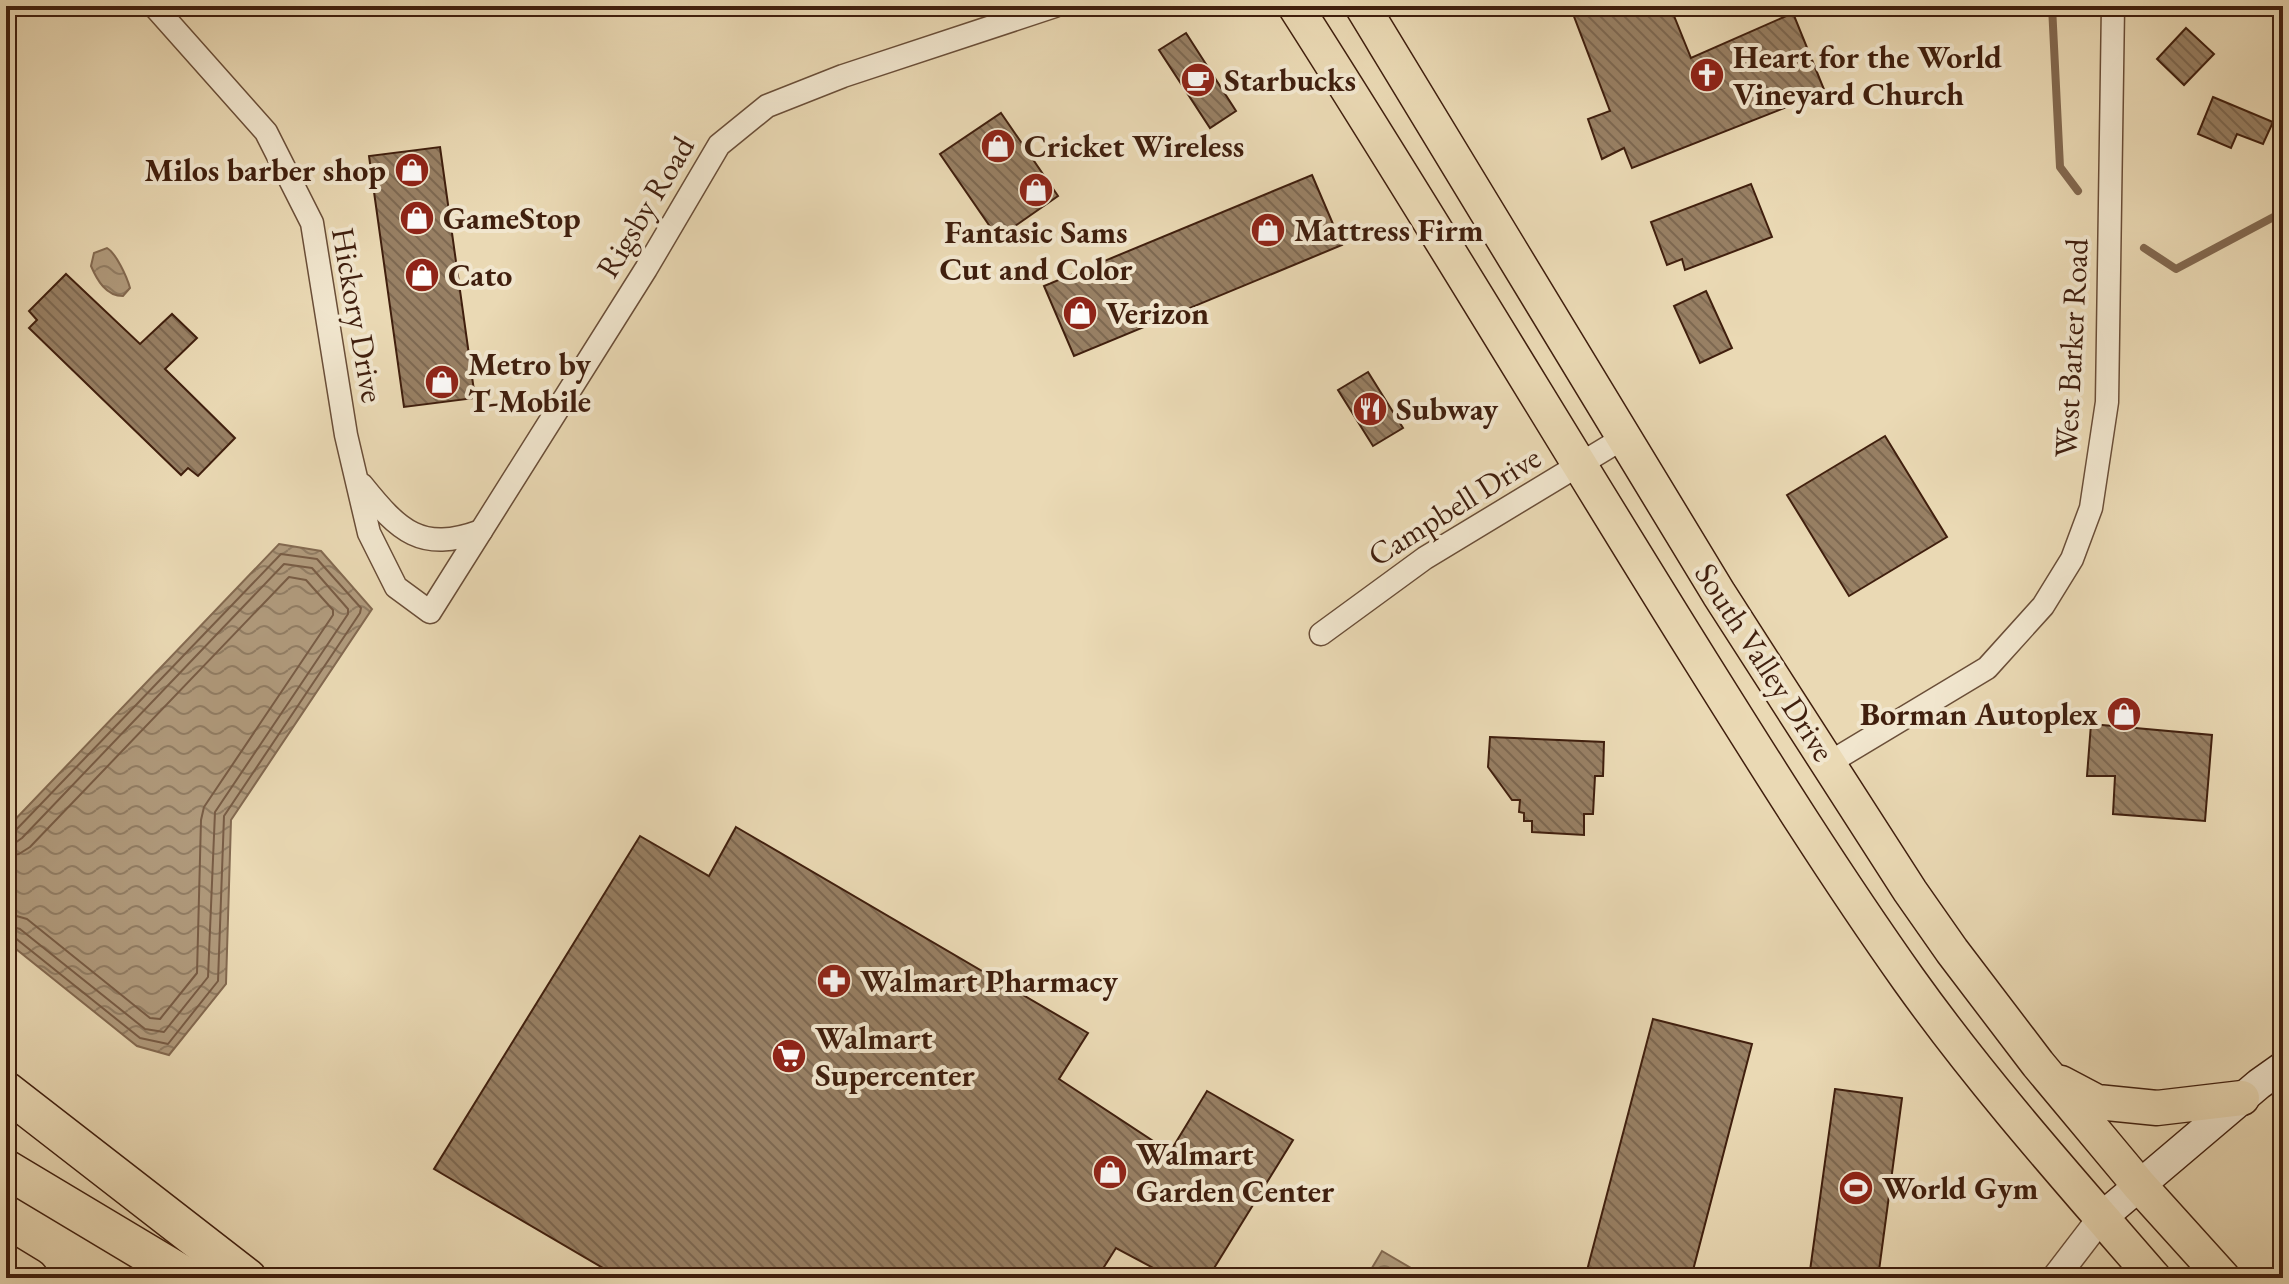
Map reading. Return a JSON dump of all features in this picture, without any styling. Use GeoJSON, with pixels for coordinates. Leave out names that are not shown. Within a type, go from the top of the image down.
{"type":"FeatureCollection","features":[{"type":"Feature","properties":{"kind":"highway"},"geometry":{"type":"LineString","coordinates":[[6,1091],[247,1278]]}},
{"type":"Feature","properties":{"kind":"highway"},"geometry":{"type":"LineString","coordinates":[[6,1169],[188,1278]]}},
{"type":"Feature","properties":{"kind":"highway"},"geometry":{"type":"LineString","coordinates":[[6,1264],[29,1278]]}},
{"type":"Feature","properties":{"kind":"main road","name":"South Valley Drive"},"geometry":{"type":"LineString","coordinates":[[1295,6],[1397,165],[1783,792],[1910,981],[1998,1096],[2154,1278]]}},
{"type":"Feature","properties":{"kind":"main road","name":"South Valley Drive"},"geometry":{"type":"LineString","coordinates":[[1362,6],[1719,594],[1952,951],[2048,1077],[2223,1278]]}},
{"type":"Feature","properties":{"kind":"main road"},"geometry":{"type":"LineString","coordinates":[[2101,1218],[2283,1067]]}},
{"type":"Feature","properties":{"kind":"main road"},"geometry":{"type":"LineString","coordinates":[[2048,1077],[2097,1102],[2157,1108],[2242,1098]]}},
{"type":"Feature","properties":{"kind":"street","name":"Hickory Drive"},"geometry":{"type":"LineString","coordinates":[[154,6],[266,132],[312,223],[346,435],[369,533],[396,587],[430,612]]}},
{"type":"Feature","properties":{"kind":"street","name":"Rigsby Road"},"geometry":{"type":"LineString","coordinates":[[430,612],[646,269],[719,145],[767,106],[843,76],[1055,6]]}},
{"type":"Feature","properties":{"kind":"street","name":"West Barker Road"},"geometry":{"type":"LineString","coordinates":[[1829,763],[1987,668],[2043,606],[2072,559],[2091,508],[2107,402],[2113,6]]}},
{"type":"Feature","properties":{"kind":"street","name":"Campbell Drive"},"geometry":{"type":"LineString","coordinates":[[1321,634],[1425,558],[1625,437]]}},
{"type":"Feature","properties":{"kind":"street"},"geometry":{"type":"LineString","coordinates":[[356,479],[386,515],[418,538],[454,541],[481,531]]}},
{"type":"Feature","properties":{"kind":"street"},"geometry":{"type":"LineString","coordinates":[[2055,1278],[2101,1218]]}},
{"type":"Feature","properties":{"kind":"water"},"geometry":{"type":"Polygon","coordinates":[[[107,248],[129,283],[130,288],[123,296],[107,290],[91,266],[94,253],[107,248]]]}},
{"type":"Feature","properties":{"kind":"water"},"geometry":{"type":"Polygon","coordinates":[[[279,544],[321,551],[372,609],[231,820],[226,984],[169,1055],[137,1046],[6,941],[6,829],[279,544]]]}},
{"type":"Feature","properties":{"kind":"water"},"geometry":{"type":"Polygon","coordinates":[[[1382,1251],[1428,1278],[1366,1278],[1382,1251]]]}},
{"type":"Feature","properties":{"kind":"building","name":"Heart for the World Vineyard Church"},"geometry":{"type":"Polygon","coordinates":[[[1570,6],[1670,6],[1691,58],[1793,13],[1825,92],[1632,168],[1624,148],[1602,159],[1588,119],[1610,111],[1570,6]]]}},
{"type":"Feature","properties":{"kind":"building"},"geometry":{"type":"Polygon","coordinates":[[[2186,28],[2214,54],[2184,85],[2157,59],[2186,28]]]}},
{"type":"Feature","properties":{"kind":"building","name":"Starbucks"},"geometry":{"type":"Polygon","coordinates":[[[1186,33],[1236,111],[1210,128],[1159,50],[1186,33]]]}},
{"type":"Feature","properties":{"kind":"building"},"geometry":{"type":"Polygon","coordinates":[[[2213,97],[2273,122],[2263,144],[2237,134],[2231,148],[2198,134],[2213,97]]]}},
{"type":"Feature","properties":{"kind":"building"},"geometry":{"type":"Polygon","coordinates":[[[1001,113],[1058,196],[998,238],[940,154],[1001,113]]]}},
{"type":"Feature","properties":{"kind":"building"},"geometry":{"type":"Polygon","coordinates":[[[440,147],[475,398],[404,407],[369,156],[440,147]]]}},
{"type":"Feature","properties":{"kind":"building"},"geometry":{"type":"Polygon","coordinates":[[[1312,175],[1342,245],[1074,356],[1044,286],[1312,175]]]}},
{"type":"Feature","properties":{"kind":"building"},"geometry":{"type":"Polygon","coordinates":[[[1751,184],[1772,237],[1685,270],[1682,259],[1667,265],[1651,222],[1751,184]]]}},
{"type":"Feature","properties":{"kind":"building"},"geometry":{"type":"Polygon","coordinates":[[[66,274],[140,344],[172,314],[197,338],[165,369],[235,438],[198,476],[188,468],[181,475],[29,328],[37,320],[29,311],[66,274]]]}},
{"type":"Feature","properties":{"kind":"building"},"geometry":{"type":"Polygon","coordinates":[[[1706,291],[1732,348],[1700,363],[1674,306],[1706,291]]]}},
{"type":"Feature","properties":{"kind":"building","name":"Subway"},"geometry":{"type":"Polygon","coordinates":[[[1368,372],[1403,428],[1373,446],[1338,390],[1368,372]]]}},
{"type":"Feature","properties":{"kind":"building"},"geometry":{"type":"Polygon","coordinates":[[[1885,436],[1947,537],[1849,596],[1787,495],[1885,436]]]}},
{"type":"Feature","properties":{"kind":"building"},"geometry":{"type":"Polygon","coordinates":[[[2091,724],[2212,735],[2205,821],[2113,814],[2115,776],[2087,776],[2091,724]]]}},
{"type":"Feature","properties":{"kind":"building"},"geometry":{"type":"Polygon","coordinates":[[[1490,737],[1604,742],[1603,776],[1595,776],[1593,814],[1584,814],[1584,835],[1532,832],[1532,821],[1524,821],[1524,813],[1519,812],[1520,800],[1512,800],[1488,767],[1490,737]]]}},
{"type":"Feature","properties":{"kind":"building","name":"Walmart Supercenter"},"geometry":{"type":"Polygon","coordinates":[[[736,827],[1088,1033],[1059,1079],[1170,1152],[1207,1091],[1293,1140],[1208,1278],[1172,1278],[1116,1248],[1097,1278],[620,1278],[434,1169],[640,836],[709,876],[736,827]]]}},
{"type":"Feature","properties":{"kind":"building"},"geometry":{"type":"Polygon","coordinates":[[[1653,1019],[1752,1044],[1691,1278],[1585,1278],[1653,1019]]]}},
{"type":"Feature","properties":{"kind":"building","name":"World Gym"},"geometry":{"type":"Polygon","coordinates":[[[1835,1089],[1902,1098],[1878,1278],[1809,1278],[1835,1089]]]}},
{"type":"Feature","properties":{"kind":"waterway"},"geometry":{"type":"LineString","coordinates":[[2052,6],[2060,167],[2078,191]]}},
{"type":"Feature","properties":{"kind":"waterway"},"geometry":{"type":"LineString","coordinates":[[2144,248],[2176,269],[2283,212]]}},
{"type":"Feature","properties":{"kind":"place","name":"Heart for the World Vineyard Church"},"geometry":{"type":"Point","coordinates":[1707,75]}},
{"type":"Feature","properties":{"kind":"place","name":"Starbucks"},"geometry":{"type":"Point","coordinates":[1198,80]}},
{"type":"Feature","properties":{"kind":"place","name":"Cricket Wireless"},"geometry":{"type":"Point","coordinates":[998,146]}},
{"type":"Feature","properties":{"kind":"place","name":"Milos barber shop"},"geometry":{"type":"Point","coordinates":[412,170]}},
{"type":"Feature","properties":{"kind":"place","name":"Fantasic Sams Cut and Color"},"geometry":{"type":"Point","coordinates":[1036,190]}},
{"type":"Feature","properties":{"kind":"place","name":"GameStop"},"geometry":{"type":"Point","coordinates":[417,218]}},
{"type":"Feature","properties":{"kind":"place","name":"Mattress Firm"},"geometry":{"type":"Point","coordinates":[1268,230]}},
{"type":"Feature","properties":{"kind":"place","name":"Cato"},"geometry":{"type":"Point","coordinates":[422,275]}},
{"type":"Feature","properties":{"kind":"place","name":"Verizon"},"geometry":{"type":"Point","coordinates":[1080,313]}},
{"type":"Feature","properties":{"kind":"place","name":"Metro by T-Mobile"},"geometry":{"type":"Point","coordinates":[442,382]}},
{"type":"Feature","properties":{"kind":"place","name":"Subway"},"geometry":{"type":"Point","coordinates":[1370,409]}},
{"type":"Feature","properties":{"kind":"place","name":"Borman Autoplex"},"geometry":{"type":"Point","coordinates":[2124,714]}},
{"type":"Feature","properties":{"kind":"place","name":"Walmart Pharmacy"},"geometry":{"type":"Point","coordinates":[834,981]}},
{"type":"Feature","properties":{"kind":"place","name":"Walmart Supercenter"},"geometry":{"type":"Point","coordinates":[789,1056]}},
{"type":"Feature","properties":{"kind":"place","name":"Walmart Garden Center"},"geometry":{"type":"Point","coordinates":[1110,1172]}},
{"type":"Feature","properties":{"kind":"place","name":"World Gym"},"geometry":{"type":"Point","coordinates":[1856,1188]}}]}
